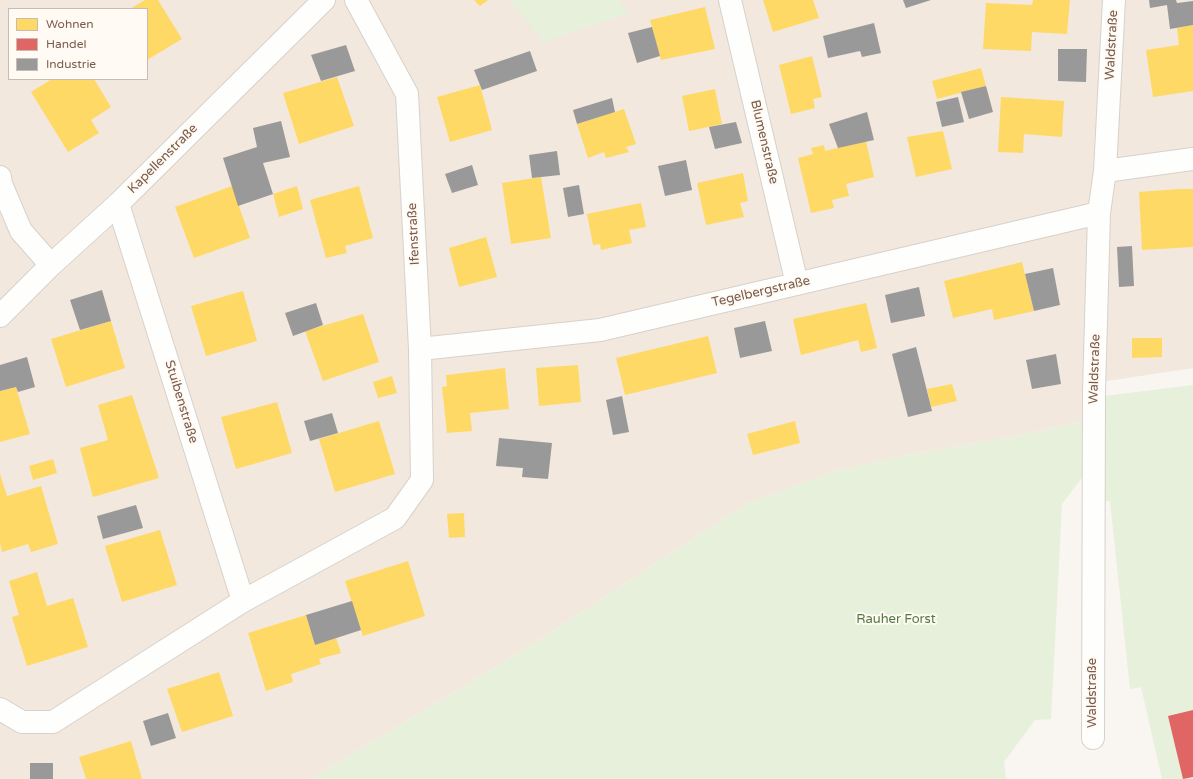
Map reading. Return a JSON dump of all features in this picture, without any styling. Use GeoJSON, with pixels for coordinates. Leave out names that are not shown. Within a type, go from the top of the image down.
{"type":"FeatureCollection","features":[{"type":"Feature","properties":{"kind":"street","name":"Kapellenstraße"},"geometry":{"type":"LineString","coordinates":[[0,316],[51,265],[118,204],[324,0]]}},
{"type":"Feature","properties":{"kind":"street","name":"Ifenstraße"},"geometry":{"type":"LineString","coordinates":[[243,601],[395,518],[422,480],[420,349],[407,94],[356,0]]}},
{"type":"Feature","properties":{"kind":"street","name":"Blumenstraße"},"geometry":{"type":"LineString","coordinates":[[730,0],[797,284]]}},
{"type":"Feature","properties":{"kind":"street","name":"Waldstraße"},"geometry":{"type":"LineString","coordinates":[[1093,738],[1093,426],[1099,213],[1105,171],[1114,0]]}},
{"type":"Feature","properties":{"kind":"street"},"geometry":{"type":"LineString","coordinates":[[1105,171],[1193,159]]}},
{"type":"Feature","properties":{"kind":"street"},"geometry":{"type":"LineString","coordinates":[[0,177],[1,184],[21,231],[51,265]]}},
{"type":"Feature","properties":{"kind":"street","name":"Stuibenstraße"},"geometry":{"type":"LineString","coordinates":[[118,204],[243,601]]}},
{"type":"Feature","properties":{"kind":"street","name":"Tegelbergstraße"},"geometry":{"type":"LineString","coordinates":[[420,349],[600,330],[1099,213]]}},
{"type":"Feature","properties":{"kind":"street"},"geometry":{"type":"LineString","coordinates":[[0,709],[22,722],[53,722],[243,601]]}},
{"type":"Feature","properties":{"kind":"shaded area"},"geometry":{"type":"Polygon","coordinates":[[[0,0],[1193,0],[1193,368],[1094,383],[1085,421],[1007,438],[907,455],[836,471],[748,503],[522,651],[311,779],[0,779],[0,0]]]}},
{"type":"Feature","properties":{"kind":"green space"},"geometry":{"type":"Polygon","coordinates":[[[509,0],[619,0],[629,13],[544,42],[509,0]]]}},
{"type":"Feature","properties":{"kind":"green space"},"geometry":{"type":"Polygon","coordinates":[[[1193,385],[1193,779],[1162,779],[1141,687],[1130,689],[1110,501],[1103,501],[1104,396],[1193,385]]]}},
{"type":"Feature","properties":{"kind":"green space","name":"Rauher Forst"},"geometry":{"type":"Polygon","coordinates":[[[1085,421],[1084,475],[1062,504],[1051,719],[1035,720],[1004,762],[1006,779],[311,779],[522,651],[748,503],[836,471],[907,455],[1007,438],[1085,421]]]}},
{"type":"Feature","properties":{"kind":"building: Wohnen"},"geometry":{"type":"Polygon","coordinates":[[[145,0],[158,0],[182,39],[148,59],[148,8],[132,8],[145,0]]]}},
{"type":"Feature","properties":{"kind":"building: Wohnen"},"geometry":{"type":"Polygon","coordinates":[[[474,0],[488,0],[480,6],[474,0]]]}},
{"type":"Feature","properties":{"kind":"building: Wohnen"},"geometry":{"type":"Polygon","coordinates":[[[763,0],[813,0],[819,18],[773,32],[763,0]]]}},
{"type":"Feature","properties":{"kind":"building: Wohnen"},"geometry":{"type":"Polygon","coordinates":[[[1033,0],[1070,0],[1067,34],[1032,32],[1031,51],[983,49],[986,3],[1032,5],[1033,0]]]}},
{"type":"Feature","properties":{"kind":"building: Wohnen"},"geometry":{"type":"Polygon","coordinates":[[[705,7],[715,49],[661,60],[650,20],[705,7]]]}},
{"type":"Feature","properties":{"kind":"building: Wohnen"},"geometry":{"type":"Polygon","coordinates":[[[1193,25],[1193,91],[1153,97],[1146,50],[1179,45],[1177,28],[1193,25]]]}},
{"type":"Feature","properties":{"kind":"building: Wohnen"},"geometry":{"type":"Polygon","coordinates":[[[812,56],[822,97],[813,99],[815,108],[791,114],[779,65],[812,56]]]}},
{"type":"Feature","properties":{"kind":"building: Wohnen"},"geometry":{"type":"Polygon","coordinates":[[[981,68],[986,86],[937,99],[932,81],[981,68]]]}},
{"type":"Feature","properties":{"kind":"building: Wohnen"},"geometry":{"type":"Polygon","coordinates":[[[337,77],[354,126],[299,144],[283,93],[337,77]]]}},
{"type":"Feature","properties":{"kind":"building: Wohnen"},"geometry":{"type":"Polygon","coordinates":[[[50,80],[95,80],[111,107],[91,120],[99,133],[68,152],[31,92],[50,80]]]}},
{"type":"Feature","properties":{"kind":"building: Wohnen"},"geometry":{"type":"Polygon","coordinates":[[[480,85],[492,130],[450,142],[437,97],[480,85]]]}},
{"type":"Feature","properties":{"kind":"building: Wohnen"},"geometry":{"type":"Polygon","coordinates":[[[715,89],[722,124],[689,131],[682,96],[715,89]]]}},
{"type":"Feature","properties":{"kind":"building: Wohnen"},"geometry":{"type":"Polygon","coordinates":[[[1001,97],[1064,101],[1062,137],[1024,134],[1023,153],[998,152],[1001,97]]]}},
{"type":"Feature","properties":{"kind":"building: Wohnen"},"geometry":{"type":"Polygon","coordinates":[[[624,109],[636,144],[626,147],[629,152],[606,158],[604,152],[588,158],[577,124],[624,109]]]}},
{"type":"Feature","properties":{"kind":"building: Wohnen"},"geometry":{"type":"Polygon","coordinates":[[[943,131],[952,169],[916,177],[907,137],[943,131]]]}},
{"type":"Feature","properties":{"kind":"building: Wohnen"},"geometry":{"type":"Polygon","coordinates":[[[866,141],[874,177],[846,184],[849,196],[832,200],[834,208],[811,213],[798,158],[813,154],[811,148],[824,145],[825,151],[866,141]]]}},
{"type":"Feature","properties":{"kind":"building: Wohnen"},"geometry":{"type":"Polygon","coordinates":[[[743,173],[748,201],[740,203],[744,217],[706,225],[697,183],[743,173]]]}},
{"type":"Feature","properties":{"kind":"building: Wohnen"},"geometry":{"type":"Polygon","coordinates":[[[541,177],[551,238],[511,244],[502,183],[541,177]]]}},
{"type":"Feature","properties":{"kind":"building: Wohnen"},"geometry":{"type":"Polygon","coordinates":[[[232,186],[250,238],[194,258],[175,207],[232,186]]]}},
{"type":"Feature","properties":{"kind":"building: Wohnen"},"geometry":{"type":"Polygon","coordinates":[[[297,186],[303,209],[279,217],[273,194],[297,186]]]}},
{"type":"Feature","properties":{"kind":"building: Wohnen"},"geometry":{"type":"Polygon","coordinates":[[[359,186],[373,238],[345,246],[347,253],[326,258],[310,200],[359,186]]]}},
{"type":"Feature","properties":{"kind":"building: Wohnen"},"geometry":{"type":"Polygon","coordinates":[[[1193,189],[1193,247],[1142,250],[1139,192],[1193,189]]]}},
{"type":"Feature","properties":{"kind":"building: Wohnen"},"geometry":{"type":"Polygon","coordinates":[[[641,203],[646,227],[629,230],[632,243],[601,250],[600,244],[593,245],[587,214],[641,203]]]}},
{"type":"Feature","properties":{"kind":"building: Wohnen"},"geometry":{"type":"Polygon","coordinates":[[[486,237],[497,277],[459,287],[449,248],[486,237]]]}},
{"type":"Feature","properties":{"kind":"building: Wohnen"},"geometry":{"type":"Polygon","coordinates":[[[1022,262],[1034,311],[994,320],[992,309],[953,318],[944,281],[1022,262]]]}},
{"type":"Feature","properties":{"kind":"building: Wohnen"},"geometry":{"type":"Polygon","coordinates":[[[243,291],[257,341],[206,356],[191,306],[243,291]]]}},
{"type":"Feature","properties":{"kind":"building: Wohnen"},"geometry":{"type":"Polygon","coordinates":[[[866,303],[877,348],[861,352],[858,340],[801,355],[793,319],[866,303]]]}},
{"type":"Feature","properties":{"kind":"building: Wohnen"},"geometry":{"type":"Polygon","coordinates":[[[363,314],[379,362],[323,381],[305,331],[363,314]]]}},
{"type":"Feature","properties":{"kind":"building: Wohnen"},"geometry":{"type":"Polygon","coordinates":[[[111,321],[125,368],[66,387],[51,339],[111,321]]]}},
{"type":"Feature","properties":{"kind":"building: Wohnen"},"geometry":{"type":"Polygon","coordinates":[[[708,336],[717,373],[625,395],[616,358],[708,336]]]}},
{"type":"Feature","properties":{"kind":"building: Wohnen"},"geometry":{"type":"Polygon","coordinates":[[[1132,338],[1162,338],[1162,357],[1132,358],[1132,338]]]}},
{"type":"Feature","properties":{"kind":"building: Wohnen"},"geometry":{"type":"Polygon","coordinates":[[[578,365],[581,402],[539,406],[536,368],[578,365]]]}},
{"type":"Feature","properties":{"kind":"building: Wohnen"},"geometry":{"type":"Polygon","coordinates":[[[505,368],[509,409],[470,413],[472,431],[447,433],[442,387],[447,386],[446,375],[505,368]]]}},
{"type":"Feature","properties":{"kind":"building: Wohnen"},"geometry":{"type":"Polygon","coordinates":[[[392,376],[397,393],[378,398],[373,382],[392,376]]]}},
{"type":"Feature","properties":{"kind":"building: Wohnen"},"geometry":{"type":"Polygon","coordinates":[[[952,384],[957,401],[931,407],[927,389],[952,384]]]}},
{"type":"Feature","properties":{"kind":"building: Wohnen"},"geometry":{"type":"Polygon","coordinates":[[[16,387],[30,434],[0,442],[0,391],[16,387]]]}},
{"type":"Feature","properties":{"kind":"building: Wohnen"},"geometry":{"type":"Polygon","coordinates":[[[132,395],[159,478],[93,497],[80,448],[108,440],[98,405],[132,395]]]}},
{"type":"Feature","properties":{"kind":"building: Wohnen"},"geometry":{"type":"Polygon","coordinates":[[[277,402],[292,453],[236,469],[221,417],[277,402]]]}},
{"type":"Feature","properties":{"kind":"building: Wohnen"},"geometry":{"type":"Polygon","coordinates":[[[379,421],[395,474],[335,492],[319,439],[379,421]]]}},
{"type":"Feature","properties":{"kind":"building: Wohnen"},"geometry":{"type":"Polygon","coordinates":[[[795,421],[800,443],[753,455],[747,434],[795,421]]]}},
{"type":"Feature","properties":{"kind":"building: Wohnen"},"geometry":{"type":"Polygon","coordinates":[[[53,459],[57,473],[33,480],[29,466],[53,459]]]}},
{"type":"Feature","properties":{"kind":"building: Wohnen"},"geometry":{"type":"Polygon","coordinates":[[[0,474],[7,496],[41,486],[58,544],[31,552],[28,544],[2,552],[0,543],[0,474]]]}},
{"type":"Feature","properties":{"kind":"building: Wohnen"},"geometry":{"type":"Polygon","coordinates":[[[464,513],[465,537],[449,538],[447,514],[464,513]]]}},
{"type":"Feature","properties":{"kind":"building: Wohnen"},"geometry":{"type":"Polygon","coordinates":[[[160,530],[177,585],[122,602],[105,546],[160,530]]]}},
{"type":"Feature","properties":{"kind":"building: Wohnen"},"geometry":{"type":"Polygon","coordinates":[[[408,561],[425,616],[363,636],[345,581],[408,561]]]}},
{"type":"Feature","properties":{"kind":"building: Wohnen"},"geometry":{"type":"Polygon","coordinates":[[[37,572],[47,606],[73,598],[88,647],[27,666],[12,617],[19,615],[9,581],[37,572]]]}},
{"type":"Feature","properties":{"kind":"building: Wohnen"},"geometry":{"type":"Polygon","coordinates":[[[306,615],[315,645],[336,638],[341,653],[319,659],[321,664],[291,674],[293,682],[266,691],[248,633],[306,615]]]}},
{"type":"Feature","properties":{"kind":"building: Wohnen"},"geometry":{"type":"Polygon","coordinates":[[[219,672],[233,716],[182,732],[167,689],[219,672]]]}},
{"type":"Feature","properties":{"kind":"building: Wohnen"},"geometry":{"type":"Polygon","coordinates":[[[131,741],[142,779],[86,779],[79,757],[131,741]]]}},
{"type":"Feature","properties":{"kind":"building: Handel"},"geometry":{"type":"Polygon","coordinates":[[[1193,710],[1193,777],[1183,779],[1168,716],[1193,710]]]}},
{"type":"Feature","properties":{"kind":"building: Industrie"},"geometry":{"type":"Polygon","coordinates":[[[903,0],[931,0],[906,8],[903,0]]]}},
{"type":"Feature","properties":{"kind":"building: Industrie"},"geometry":{"type":"Polygon","coordinates":[[[1149,0],[1176,0],[1177,3],[1193,1],[1193,25],[1170,29],[1167,5],[1150,8],[1149,0]]]}},
{"type":"Feature","properties":{"kind":"building: Industrie"},"geometry":{"type":"Polygon","coordinates":[[[874,23],[881,53],[862,57],[860,51],[828,58],[823,36],[874,23]]]}},
{"type":"Feature","properties":{"kind":"building: Industrie"},"geometry":{"type":"Polygon","coordinates":[[[652,27],[660,56],[637,63],[628,33],[652,27]]]}},
{"type":"Feature","properties":{"kind":"building: Industrie"},"geometry":{"type":"Polygon","coordinates":[[[346,45],[355,71],[321,81],[311,55],[346,45]]]}},
{"type":"Feature","properties":{"kind":"building: Industrie"},"geometry":{"type":"Polygon","coordinates":[[[1058,49],[1087,49],[1086,82],[1058,81],[1058,49]]]}},
{"type":"Feature","properties":{"kind":"building: Industrie"},"geometry":{"type":"Polygon","coordinates":[[[530,51],[537,71],[482,90],[474,70],[530,51]]]}},
{"type":"Feature","properties":{"kind":"building: Industrie"},"geometry":{"type":"Polygon","coordinates":[[[986,86],[993,112],[969,119],[961,92],[986,86]]]}},
{"type":"Feature","properties":{"kind":"building: Industrie"},"geometry":{"type":"Polygon","coordinates":[[[958,97],[964,122],[942,127],[936,102],[958,97]]]}},
{"type":"Feature","properties":{"kind":"building: Industrie"},"geometry":{"type":"Polygon","coordinates":[[[612,98],[615,112],[577,124],[573,110],[612,98]]]}},
{"type":"Feature","properties":{"kind":"building: Industrie"},"geometry":{"type":"Polygon","coordinates":[[[867,112],[874,140],[838,148],[829,124],[867,112]]]}},
{"type":"Feature","properties":{"kind":"building: Industrie"},"geometry":{"type":"Polygon","coordinates":[[[281,121],[290,157],[263,163],[273,194],[238,206],[223,158],[257,147],[253,128],[281,121]]]}},
{"type":"Feature","properties":{"kind":"building: Industrie"},"geometry":{"type":"Polygon","coordinates":[[[736,122],[742,143],[715,149],[709,127],[736,122]]]}},
{"type":"Feature","properties":{"kind":"building: Industrie"},"geometry":{"type":"Polygon","coordinates":[[[557,151],[560,175],[532,178],[529,155],[557,151]]]}},
{"type":"Feature","properties":{"kind":"building: Industrie"},"geometry":{"type":"Polygon","coordinates":[[[686,160],[692,190],[665,196],[658,166],[686,160]]]}},
{"type":"Feature","properties":{"kind":"building: Industrie"},"geometry":{"type":"Polygon","coordinates":[[[472,165],[478,185],[452,193],[445,174],[472,165]]]}},
{"type":"Feature","properties":{"kind":"building: Industrie"},"geometry":{"type":"Polygon","coordinates":[[[579,185],[584,214],[568,217],[563,188],[579,185]]]}},
{"type":"Feature","properties":{"kind":"building: Industrie"},"geometry":{"type":"Polygon","coordinates":[[[1132,246],[1134,286],[1119,287],[1117,247],[1132,246]]]}},
{"type":"Feature","properties":{"kind":"building: Industrie"},"geometry":{"type":"Polygon","coordinates":[[[1053,268],[1060,305],[1034,311],[1025,274],[1053,268]]]}},
{"type":"Feature","properties":{"kind":"building: Industrie"},"geometry":{"type":"Polygon","coordinates":[[[919,287],[925,316],[891,323],[885,295],[919,287]]]}},
{"type":"Feature","properties":{"kind":"building: Industrie"},"geometry":{"type":"Polygon","coordinates":[[[102,290],[111,321],[80,330],[70,300],[102,290]]]}},
{"type":"Feature","properties":{"kind":"building: Industrie"},"geometry":{"type":"Polygon","coordinates":[[[316,303],[323,325],[293,336],[285,313],[316,303]]]}},
{"type":"Feature","properties":{"kind":"building: Industrie"},"geometry":{"type":"Polygon","coordinates":[[[765,321],[772,351],[740,358],[734,328],[765,321]]]}},
{"type":"Feature","properties":{"kind":"building: Industrie"},"geometry":{"type":"Polygon","coordinates":[[[916,347],[932,411],[908,417],[892,354],[916,347]]]}},
{"type":"Feature","properties":{"kind":"building: Industrie"},"geometry":{"type":"Polygon","coordinates":[[[1056,354],[1061,384],[1032,389],[1026,360],[1056,354]]]}},
{"type":"Feature","properties":{"kind":"building: Industrie"},"geometry":{"type":"Polygon","coordinates":[[[27,357],[35,387],[18,392],[16,387],[0,391],[0,365],[27,357]]]}},
{"type":"Feature","properties":{"kind":"building: Industrie"},"geometry":{"type":"Polygon","coordinates":[[[622,396],[629,432],[613,435],[606,400],[622,396]]]}},
{"type":"Feature","properties":{"kind":"building: Industrie"},"geometry":{"type":"Polygon","coordinates":[[[332,413],[338,433],[310,441],[304,421],[332,413]]]}},
{"type":"Feature","properties":{"kind":"building: Industrie"},"geometry":{"type":"Polygon","coordinates":[[[499,438],[552,443],[548,479],[522,477],[523,468],[496,466],[499,438]]]}},
{"type":"Feature","properties":{"kind":"building: Industrie"},"geometry":{"type":"Polygon","coordinates":[[[136,505],[143,528],[103,539],[97,516],[136,505]]]}},
{"type":"Feature","properties":{"kind":"building: Industrie"},"geometry":{"type":"Polygon","coordinates":[[[352,601],[361,630],[315,645],[306,615],[352,601]]]}},
{"type":"Feature","properties":{"kind":"building: Industrie"},"geometry":{"type":"Polygon","coordinates":[[[168,713],[176,738],[151,746],[143,721],[168,713]]]}},
{"type":"Feature","properties":{"kind":"building: Industrie"},"geometry":{"type":"Polygon","coordinates":[[[30,763],[53,763],[53,779],[30,779],[30,763]]]}}]}
